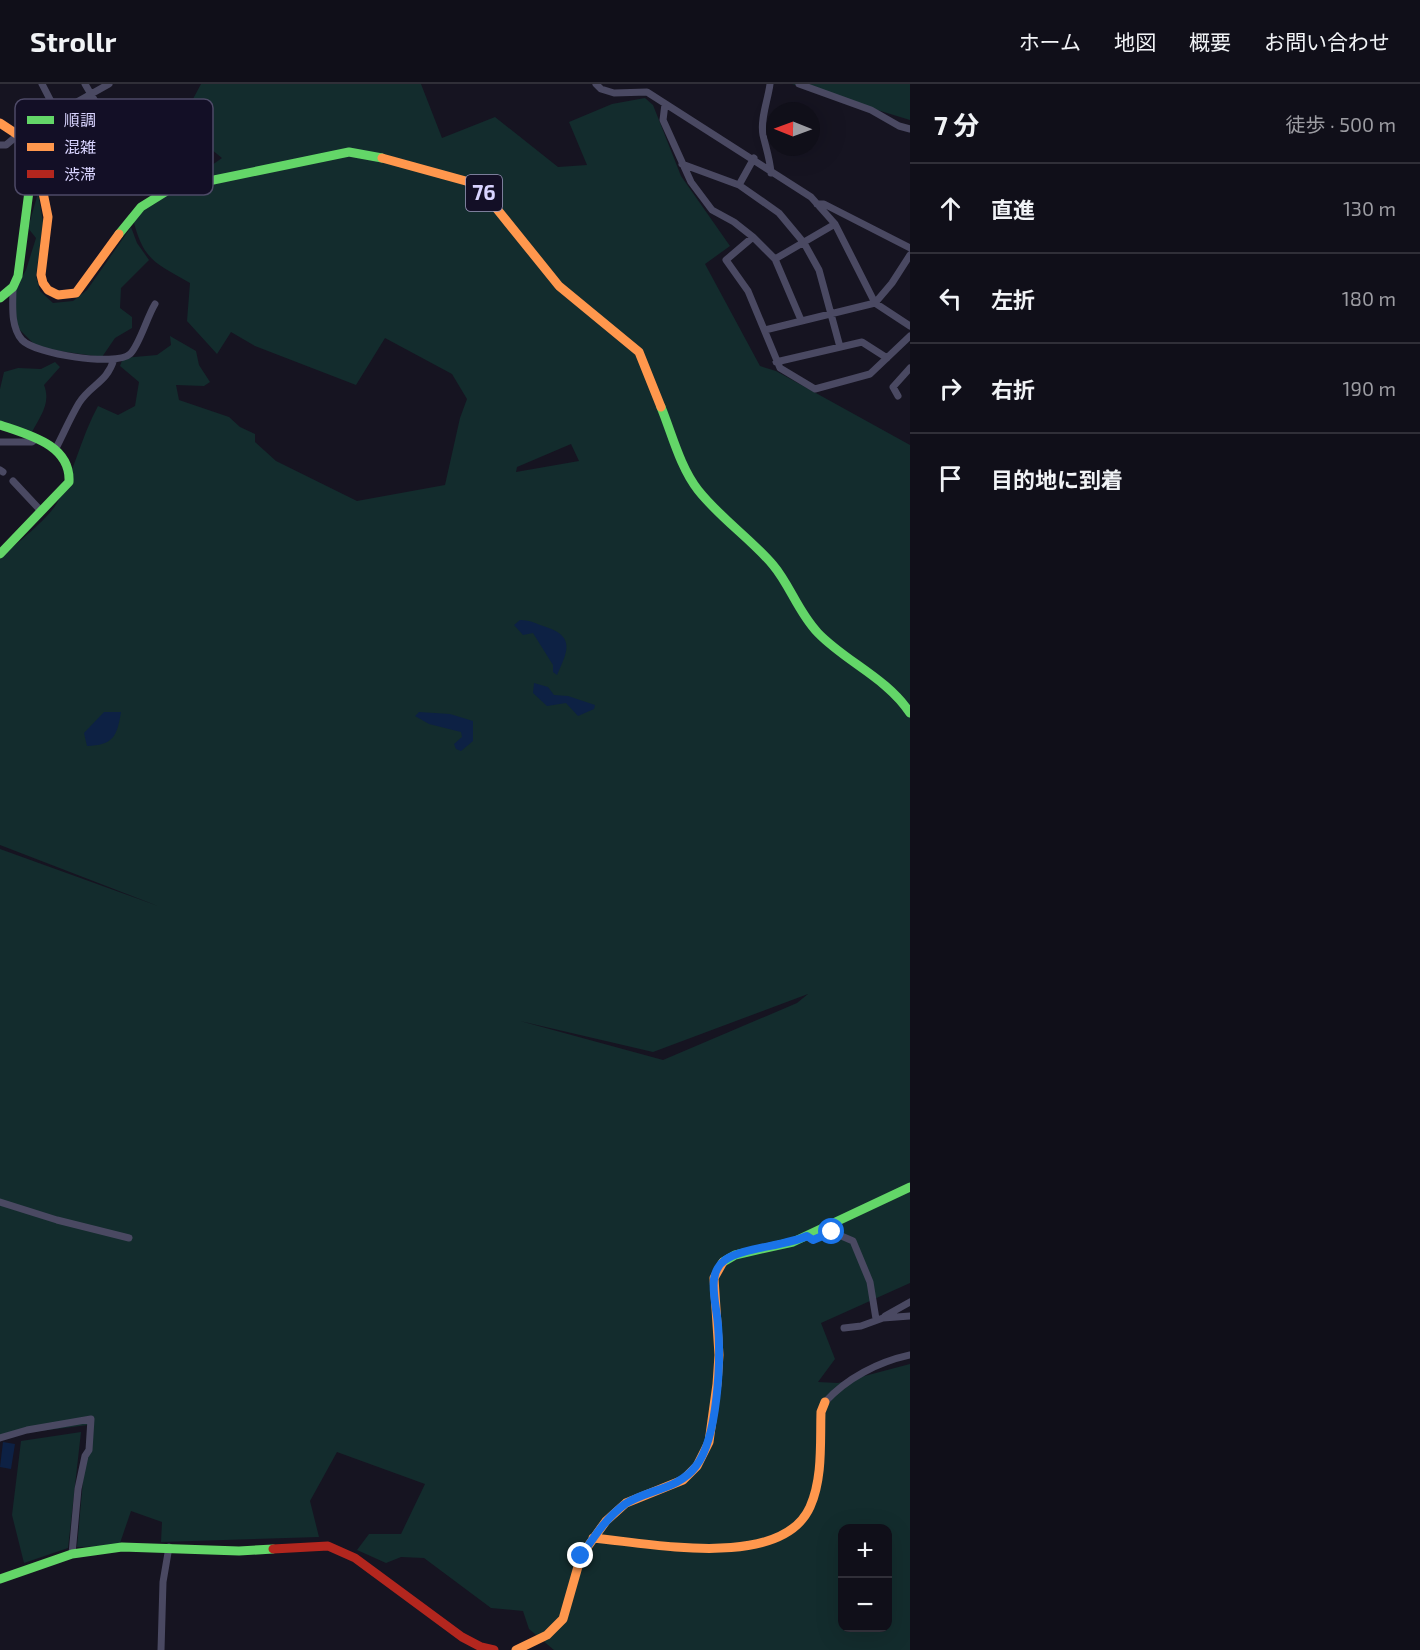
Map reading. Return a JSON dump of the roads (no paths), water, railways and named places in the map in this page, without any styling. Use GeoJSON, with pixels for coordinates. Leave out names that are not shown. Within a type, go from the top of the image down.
{"type":"FeatureCollection","features":[{"type":"Feature","properties":{"kind":"street"},"geometry":{"type":"LineString","coordinates":[[42,84],[50,99]]}},
{"type":"Feature","properties":{"kind":"street"},"geometry":{"type":"LineString","coordinates":[[85,84],[94,99]]}},
{"type":"Feature","properties":{"kind":"street"},"geometry":{"type":"LineString","coordinates":[[81,99],[109,84]]}},
{"type":"Feature","properties":{"kind":"street"},"geometry":{"type":"LineString","coordinates":[[596,84],[601,89],[614,93],[647,92],[754,158],[771,173],[797,186],[835,224],[875,303],[910,326]]}},
{"type":"Feature","properties":{"kind":"street"},"geometry":{"type":"LineString","coordinates":[[770,84],[763,117],[763,135],[769,153],[771,173]]}},
{"type":"Feature","properties":{"kind":"street"},"geometry":{"type":"LineString","coordinates":[[799,84],[871,110],[899,126],[910,129]]}},
{"type":"Feature","properties":{"kind":"street"},"geometry":{"type":"LineString","coordinates":[[665,104],[663,120],[682,164],[712,210],[734,222],[753,237],[775,260],[801,320]]}},
{"type":"Feature","properties":{"kind":"street","name":"76"},"geometry":{"type":"LineString","coordinates":[[0,123],[15,133]]}},
{"type":"Feature","properties":{"kind":"street"},"geometry":{"type":"LineString","coordinates":[[0,145],[6,145],[15,138]]}},
{"type":"Feature","properties":{"kind":"street","name":"76"},"geometry":{"type":"LineString","coordinates":[[213,180],[349,152],[364,153],[473,183],[480,188],[559,286],[639,352],[686,467],[699,490],[774,566],[802,614],[819,634],[880,681],[902,701],[910,713]]}},
{"type":"Feature","properties":{"kind":"street"},"geometry":{"type":"LineString","coordinates":[[739,185],[754,158]]}},
{"type":"Feature","properties":{"kind":"street"},"geometry":{"type":"LineString","coordinates":[[682,164],[739,185],[779,213],[804,243],[819,270],[840,347]]}},
{"type":"Feature","properties":{"kind":"street"},"geometry":{"type":"LineString","coordinates":[[30,195],[20,264],[13,287],[13,320],[16,332],[30,346],[63,356],[114,359],[130,354],[155,304]]}},
{"type":"Feature","properties":{"kind":"street","name":"76"},"geometry":{"type":"LineString","coordinates":[[44,195],[48,217],[41,275],[48,290],[67,296],[76,292],[88,280],[125,226],[142,206],[157,195]]}},
{"type":"Feature","properties":{"kind":"street"},"geometry":{"type":"LineString","coordinates":[[817,204],[824,204],[910,248]]}},
{"type":"Feature","properties":{"kind":"street"},"geometry":{"type":"LineString","coordinates":[[775,260],[835,224]]}},
{"type":"Feature","properties":{"kind":"street"},"geometry":{"type":"LineString","coordinates":[[753,237],[726,260],[748,291],[780,369],[815,389],[870,374],[910,336]]}},
{"type":"Feature","properties":{"kind":"street"},"geometry":{"type":"LineString","coordinates":[[765,330],[875,303],[892,283],[910,255]]}},
{"type":"Feature","properties":{"kind":"street"},"geometry":{"type":"LineString","coordinates":[[0,298],[13,287]]}},
{"type":"Feature","properties":{"kind":"street"},"geometry":{"type":"LineString","coordinates":[[776,362],[862,342],[887,358]]}},
{"type":"Feature","properties":{"kind":"street"},"geometry":{"type":"LineString","coordinates":[[55,450],[79,404],[89,390],[110,374],[114,359]]}},
{"type":"Feature","properties":{"kind":"street"},"geometry":{"type":"LineString","coordinates":[[898,396],[893,387],[910,368]]}},
{"type":"Feature","properties":{"kind":"street"},"geometry":{"type":"LineString","coordinates":[[0,425],[36,439],[55,450],[70,468],[71,474],[69,482],[0,554]]}},
{"type":"Feature","properties":{"kind":"street"},"geometry":{"type":"LineString","coordinates":[[0,442],[32,442],[36,439]]}},
{"type":"Feature","properties":{"kind":"street"},"geometry":{"type":"LineString","coordinates":[[13,481],[41,511]]}},
{"type":"Feature","properties":{"kind":"street"},"geometry":{"type":"LineString","coordinates":[[516,1650],[530,1648],[563,1619],[581,1556],[606,1521],[626,1503],[683,1480],[697,1466],[709,1442],[719,1355],[714,1289],[717,1269],[724,1260],[735,1255],[793,1242],[910,1187]]}},
{"type":"Feature","properties":{"kind":"street"},"geometry":{"type":"LineString","coordinates":[[0,1202],[57,1220],[129,1238]]}},
{"type":"Feature","properties":{"kind":"street"},"geometry":{"type":"LineString","coordinates":[[807,1236],[813,1240],[832,1232],[853,1241],[870,1282],[880,1318]]}},
{"type":"Feature","properties":{"kind":"street"},"geometry":{"type":"LineString","coordinates":[[844,1328],[861,1326],[910,1302]]}},
{"type":"Feature","properties":{"kind":"street"},"geometry":{"type":"LineString","coordinates":[[880,1318],[910,1316]]}},
{"type":"Feature","properties":{"kind":"street"},"geometry":{"type":"LineString","coordinates":[[593,1538],[729,1549],[751,1548],[775,1542],[786,1536],[802,1520],[814,1500],[820,1478],[821,1412],[825,1402],[837,1389],[869,1369],[910,1355]]}},
{"type":"Feature","properties":{"kind":"street"},"geometry":{"type":"LineString","coordinates":[[0,1438],[27,1430],[91,1419],[89,1450],[85,1456],[78,1489],[72,1554]]}},
{"type":"Feature","properties":{"kind":"street"},"geometry":{"type":"LineString","coordinates":[[0,1579],[72,1554],[122,1547],[239,1551],[328,1546],[355,1558],[462,1637],[481,1647],[495,1650]]}},
{"type":"Feature","properties":{"kind":"street"},"geometry":{"type":"LineString","coordinates":[[161,1650],[163,1582],[169,1547]]}},
{"type":"Feature","properties":{"kind":"water"},"geometry":{"type":"Polygon","coordinates":[[[520,620],[531,621],[562,635],[566,652],[557,675],[553,672],[553,665],[533,633],[523,635],[514,625],[520,620]]]}},
{"type":"Feature","properties":{"kind":"water"},"geometry":{"type":"Polygon","coordinates":[[[534,683],[548,687],[554,695],[568,696],[595,705],[594,709],[578,716],[566,703],[547,706],[533,693],[534,683]]]}},
{"type":"Feature","properties":{"kind":"water"},"geometry":{"type":"Polygon","coordinates":[[[104,712],[121,712],[118,728],[112,738],[103,744],[87,746],[84,733],[104,712]]]}},
{"type":"Feature","properties":{"kind":"water"},"geometry":{"type":"Polygon","coordinates":[[[419,712],[450,714],[473,721],[473,741],[461,751],[456,749],[454,744],[462,737],[461,732],[429,724],[415,716],[419,712]]]}},
{"type":"Feature","properties":{"kind":"water"},"geometry":{"type":"Polygon","coordinates":[[[3,1442],[15,1444],[11,1469],[0,1467],[3,1442]]]}}]}
